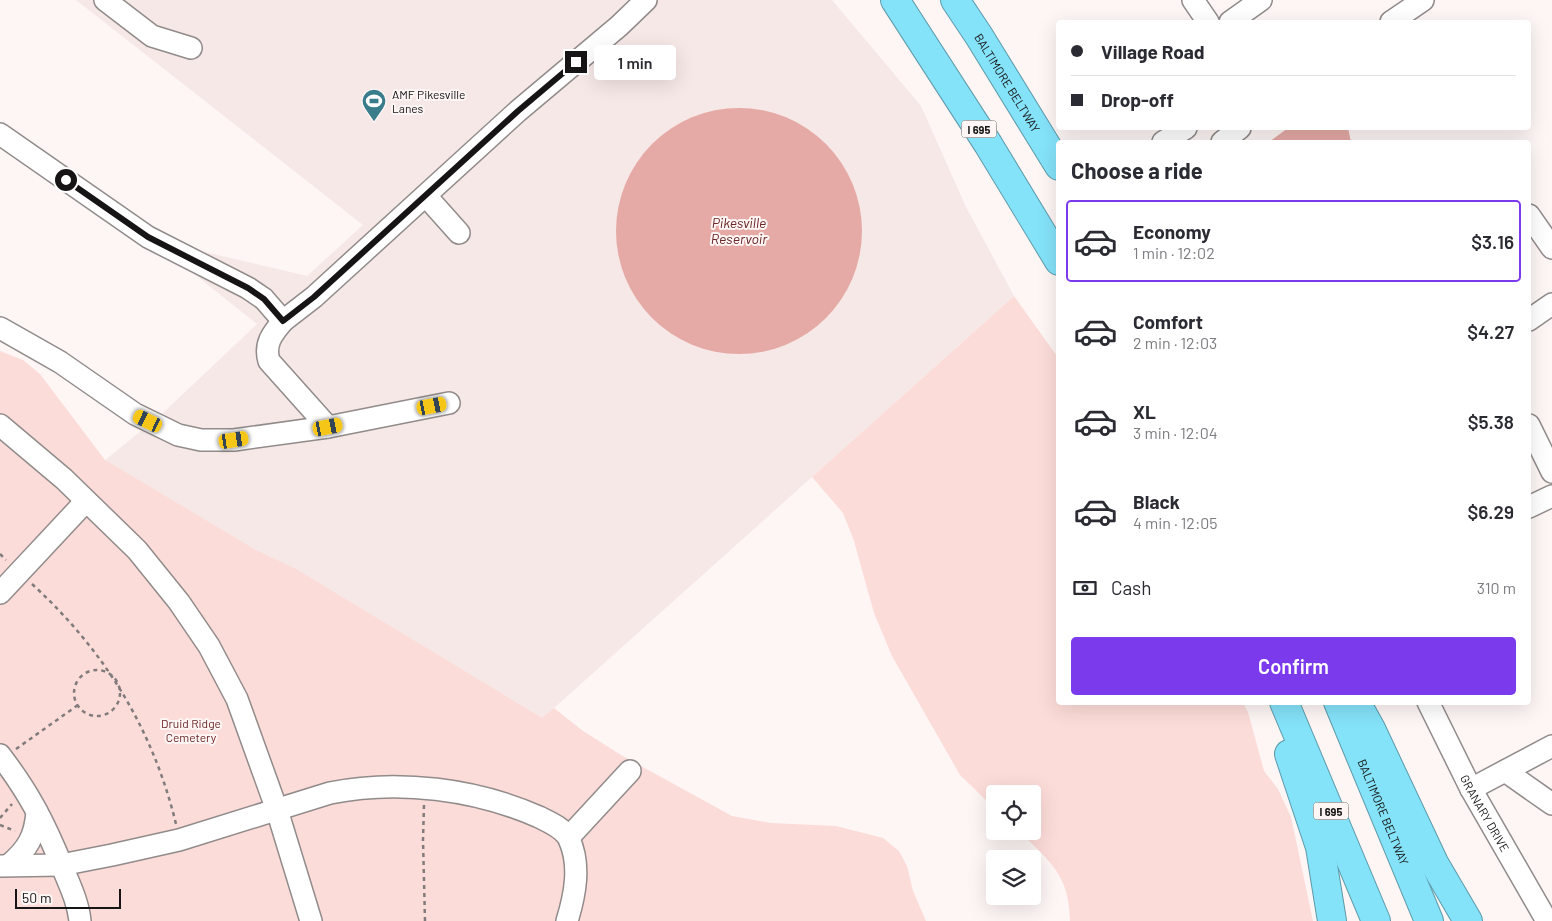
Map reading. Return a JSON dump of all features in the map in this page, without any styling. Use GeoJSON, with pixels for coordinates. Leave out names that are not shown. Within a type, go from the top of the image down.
{"type":"FeatureCollection","features":[{"type":"Feature","properties":{"kind":"highway","name":"I 695"},"geometry":{"type":"LineString","coordinates":[[895,0],[988,144],[1056,257]]}},
{"type":"Feature","properties":{"kind":"highway","name":"BALTIMORE BELTWAY"},"geometry":{"type":"LineString","coordinates":[[955,0],[1056,161]]}},
{"type":"Feature","properties":{"kind":"highway"},"geometry":{"type":"LineString","coordinates":[[1273,705],[1320,847],[1332,921]]}},
{"type":"Feature","properties":{"kind":"highway","name":"I 695"},"geometry":{"type":"LineString","coordinates":[[1285,705],[1304,744],[1376,921]]}},
{"type":"Feature","properties":{"kind":"highway","name":"BALTIMORE BELTWAY"},"geometry":{"type":"LineString","coordinates":[[1339,705],[1429,921]]}},
{"type":"Feature","properties":{"kind":"highway"},"geometry":{"type":"LineString","coordinates":[[1358,705],[1371,728],[1434,863],[1468,921]]}},
{"type":"Feature","properties":{"kind":"street"},"geometry":{"type":"LineString","coordinates":[[106,0],[152,36],[191,48]]}},
{"type":"Feature","properties":{"kind":"street"},"geometry":{"type":"LineString","coordinates":[[328,427],[269,361],[266,352],[268,343],[283,321],[314,297],[518,111],[619,26],[646,0]]}},
{"type":"Feature","properties":{"kind":"street"},"geometry":{"type":"LineString","coordinates":[[1192,0],[1207,20]]}},
{"type":"Feature","properties":{"kind":"street"},"geometry":{"type":"LineString","coordinates":[[1233,20],[1261,0]]}},
{"type":"Feature","properties":{"kind":"street"},"geometry":{"type":"LineString","coordinates":[[1394,20],[1423,0]]}},
{"type":"Feature","properties":{"kind":"street"},"geometry":{"type":"LineString","coordinates":[[1166,140],[1183,130]]}},
{"type":"Feature","properties":{"kind":"street"},"geometry":{"type":"LineString","coordinates":[[0,134],[148,237],[248,288],[264,299],[283,321]]}},
{"type":"Feature","properties":{"kind":"street"},"geometry":{"type":"LineString","coordinates":[[426,196],[459,233]]}},
{"type":"Feature","properties":{"kind":"street"},"geometry":{"type":"LineString","coordinates":[[1531,217],[1552,248]]}},
{"type":"Feature","properties":{"kind":"street"},"geometry":{"type":"LineString","coordinates":[[1531,319],[1552,304]]}},
{"type":"Feature","properties":{"kind":"street"},"geometry":{"type":"LineString","coordinates":[[0,328],[60,362],[135,414],[178,435],[217,441],[328,427],[449,403]]}},
{"type":"Feature","properties":{"kind":"street"},"geometry":{"type":"LineString","coordinates":[[0,425],[29,448],[137,550],[180,602],[209,646],[236,699],[277,810],[311,921]]}},
{"type":"Feature","properties":{"kind":"street"},"geometry":{"type":"LineString","coordinates":[[1531,429],[1552,472]]}},
{"type":"Feature","properties":{"kind":"street"},"geometry":{"type":"LineString","coordinates":[[1531,506],[1552,496]]}},
{"type":"Feature","properties":{"kind":"street"},"geometry":{"type":"LineString","coordinates":[[0,593],[86,501]]}},
{"type":"Feature","properties":{"kind":"street","name":"GRANARY DRIVE"},"geometry":{"type":"LineString","coordinates":[[1429,705],[1471,789],[1547,921]]}},
{"type":"Feature","properties":{"kind":"street"},"geometry":{"type":"LineString","coordinates":[[1471,789],[1552,746]]}},
{"type":"Feature","properties":{"kind":"street"},"geometry":{"type":"LineString","coordinates":[[1,757],[26,790],[37,812],[76,900],[80,921]]}},
{"type":"Feature","properties":{"kind":"street"},"geometry":{"type":"LineString","coordinates":[[569,837],[587,820],[600,801],[630,771]]}},
{"type":"Feature","properties":{"kind":"street"},"geometry":{"type":"LineString","coordinates":[[1505,771],[1552,804]]}},
{"type":"Feature","properties":{"kind":"street"},"geometry":{"type":"LineString","coordinates":[[5,865],[61,865],[179,840],[351,788],[387,786],[426,789],[487,799],[518,808],[551,822],[569,837],[575,863],[576,881],[567,921]]}},
{"type":"Feature","properties":{"kind":"street"},"geometry":{"type":"LineString","coordinates":[[5,865],[29,844],[36,831],[37,812]]}},
{"type":"Feature","properties":{"kind":"path"},"geometry":{"type":"LineString","coordinates":[[0,554],[74,625],[116,680],[146,735],[156,760],[179,840]]}},
{"type":"Feature","properties":{"kind":"path"},"geometry":{"type":"LineString","coordinates":[[92,670],[102,670],[116,680],[120,693],[118,703],[112,710],[104,714],[93,715],[84,712],[78,705],[74,691],[82,675],[92,670]]}},
{"type":"Feature","properties":{"kind":"path"},"geometry":{"type":"LineString","coordinates":[[1,757],[78,705]]}},
{"type":"Feature","properties":{"kind":"path"},"geometry":{"type":"LineString","coordinates":[[425,921],[423,840],[426,789]]}},
{"type":"Feature","properties":{"kind":"shaded area"},"geometry":{"type":"Polygon","coordinates":[[[76,0],[832,0],[921,106],[966,207],[1014,296],[525,734],[98,466],[163,413],[257,324],[183,265],[192,249],[307,276],[363,225],[76,0]]]}},
{"type":"Feature","properties":{"kind":"green space"},"geometry":{"type":"Polygon","coordinates":[[[1014,296],[1056,355],[1056,705],[1244,705],[1248,712],[1264,771],[1278,789],[1291,817],[1313,921],[1070,921],[1069,905],[1062,880],[1056,870],[1041,854],[1041,850],[1037,850],[1028,840],[1041,840],[1041,785],[986,785],[986,800],[960,775],[892,656],[874,613],[854,541],[843,513],[812,477],[1014,296]]]}},
{"type":"Feature","properties":{"kind":"green space","name":"Druid Ridge Cemetery"},"geometry":{"type":"Polygon","coordinates":[[[0,351],[23,360],[40,374],[105,460],[256,550],[296,569],[542,718],[554,708],[583,731],[621,755],[732,816],[771,823],[836,826],[883,838],[899,851],[907,866],[913,891],[926,921],[0,921],[0,351]]]}},
{"type":"Feature","properties":{"kind":"water","name":"Pikesville Reservoir"},"geometry":{"type":"Polygon","coordinates":[[[751,108],[775,113],[797,122],[808,128],[826,144],[842,162],[853,184],[860,207],[862,231],[860,255],[853,278],[842,300],[826,318],[808,334],[775,349],[751,354],[727,354],[703,349],[670,334],[636,300],[625,278],[618,255],[616,219],[621,195],[636,162],[670,128],[692,117],[715,110],[751,108]]]}},
{"type":"Feature","properties":{"kind":"water"},"geometry":{"type":"Polygon","coordinates":[[[1285,130],[1348,130],[1351,140],[1272,140],[1285,130]]]}},
{"type":"Feature","properties":{"kind":"place","name":"AMF Pikesville Lanes"},"geometry":{"type":"Point","coordinates":[374,122]}},
{"type":"Feature","properties":{"kind":"route"},"geometry":{"type":"LineString","coordinates":[[66,180],[148,237],[248,288],[264,299],[283,321],[314,297],[518,111],[576,62]]}}]}
